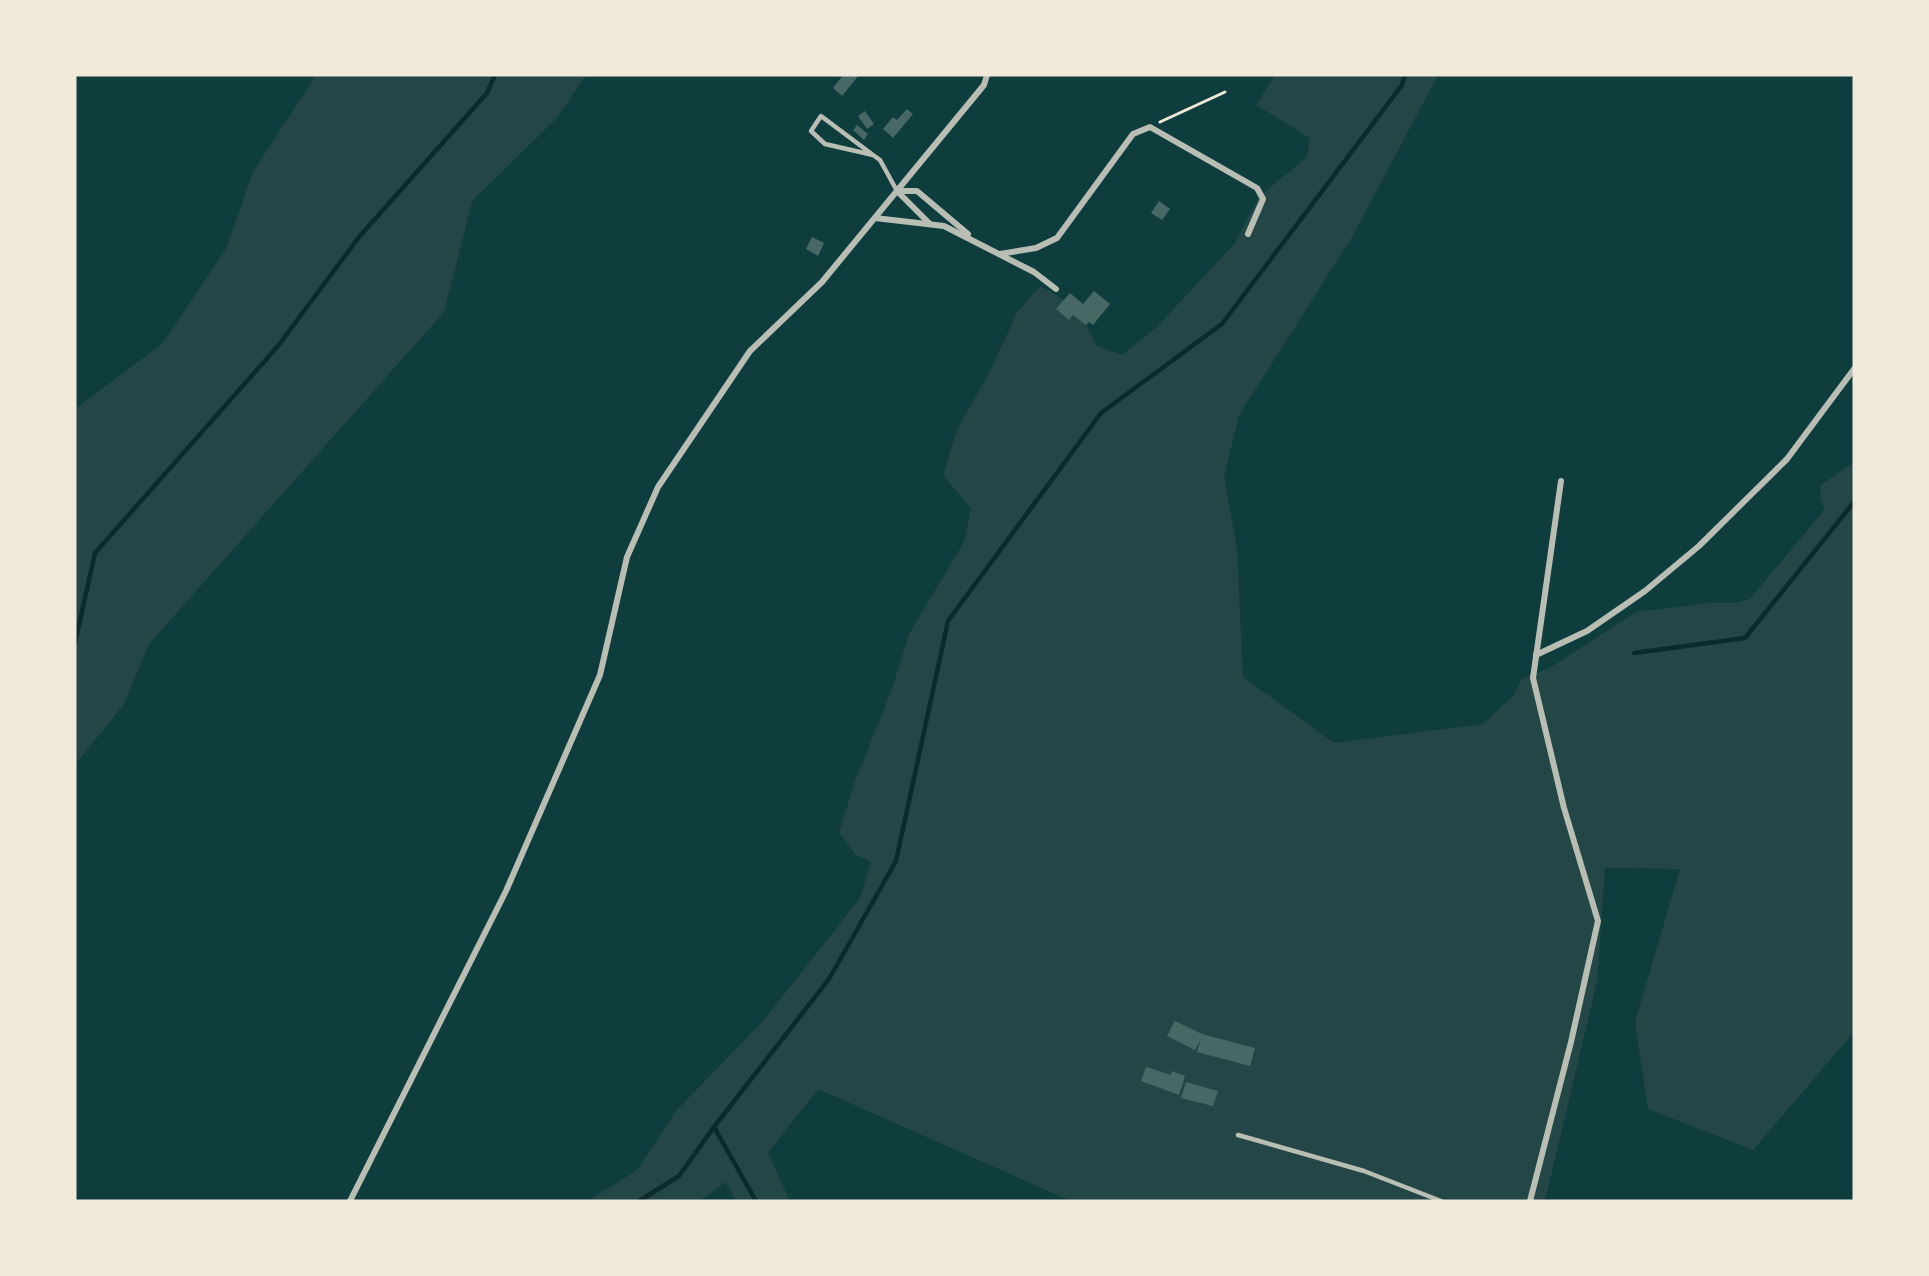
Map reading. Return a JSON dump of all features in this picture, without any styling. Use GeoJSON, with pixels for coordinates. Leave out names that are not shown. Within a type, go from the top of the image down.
{"type":"FeatureCollection","features":[{"type":"Feature","properties":{"kind":"street"},"geometry":{"type":"LineString","coordinates":[[350,1201],[506,891],[600,675],[627,556],[658,487],[750,351],[822,282],[984,85],[987,75]]}},
{"type":"Feature","properties":{"kind":"street"},"geometry":{"type":"LineString","coordinates":[[1000,254],[1036,248],[1057,238],[1133,134],[1150,127],[1257,188],[1263,200],[1248,234]]}},
{"type":"Feature","properties":{"kind":"street"},"geometry":{"type":"LineString","coordinates":[[897,191],[930,225]]}},
{"type":"Feature","properties":{"kind":"street"},"geometry":{"type":"LineString","coordinates":[[897,191],[917,192],[974,239]]}},
{"type":"Feature","properties":{"kind":"street"},"geometry":{"type":"LineString","coordinates":[[874,218],[945,226],[1034,272],[1056,289]]}},
{"type":"Feature","properties":{"kind":"street"},"geometry":{"type":"LineString","coordinates":[[1536,655],[1587,631],[1645,591],[1699,546],[1787,459],[1854,369]]}},
{"type":"Feature","properties":{"kind":"street"},"geometry":{"type":"LineString","coordinates":[[1530,1201],[1571,1042],[1598,921],[1564,808],[1533,678],[1560,481]]}},
{"type":"Feature","properties":{"kind":"lane"},"geometry":{"type":"LineString","coordinates":[[873,155],[825,144],[811,131],[821,116],[880,160],[897,191]]}},
{"type":"Feature","properties":{"kind":"lane"},"geometry":{"type":"LineString","coordinates":[[1238,1135],[1364,1171],[1441,1201]]}},
{"type":"Feature","properties":{"kind":"path"},"geometry":{"type":"LineString","coordinates":[[1150,127],[1225,92]]}},
{"type":"Feature","properties":{"kind":"shaded area"},"geometry":{"type":"Polygon","coordinates":[[[316,75],[586,75],[556,119],[472,201],[444,312],[149,644],[124,704],[75,765],[75,409],[162,344],[226,249],[253,172],[316,75]]]}},
{"type":"Feature","properties":{"kind":"shaded area"},"geometry":{"type":"Polygon","coordinates":[[[1275,75],[1438,75],[1352,237],[1239,415],[1224,477],[1237,548],[1243,677],[1334,743],[1483,724],[1513,696],[1522,679],[1551,667],[1636,612],[1709,603],[1735,603],[1750,599],[1825,509],[1820,499],[1821,485],[1854,462],[1854,1032],[1753,1150],[1648,1109],[1635,1022],[1680,869],[1605,868],[1597,982],[1545,1201],[1071,1201],[818,1089],[768,1153],[790,1201],[736,1201],[726,1182],[699,1201],[588,1201],[637,1170],[676,1111],[764,1020],[860,898],[871,862],[855,854],[839,833],[854,784],[892,689],[909,634],[964,542],[971,508],[943,475],[957,430],[990,371],[1017,313],[1040,286],[1068,303],[1075,310],[1097,346],[1122,355],[1158,326],[1235,243],[1259,197],[1307,157],[1310,138],[1256,105],[1275,75]]]}},
{"type":"Feature","properties":{"kind":"building"},"geometry":{"type":"Polygon","coordinates":[[[843,75],[859,75],[842,96],[833,88],[843,75]]]}},
{"type":"Feature","properties":{"kind":"building"},"geometry":{"type":"Polygon","coordinates":[[[907,109],[913,114],[893,138],[883,129],[893,117],[897,120],[907,109]]]}},
{"type":"Feature","properties":{"kind":"building"},"geometry":{"type":"Polygon","coordinates":[[[865,111],[874,124],[867,129],[858,116],[865,111]]]}},
{"type":"Feature","properties":{"kind":"building"},"geometry":{"type":"Polygon","coordinates":[[[857,125],[868,134],[864,140],[853,130],[857,125]]]}},
{"type":"Feature","properties":{"kind":"building"},"geometry":{"type":"Polygon","coordinates":[[[1159,201],[1170,209],[1162,220],[1151,213],[1159,201]]]}},
{"type":"Feature","properties":{"kind":"building"},"geometry":{"type":"Polygon","coordinates":[[[812,237],[824,243],[818,256],[806,249],[812,237]]]}},
{"type":"Feature","properties":{"kind":"building"},"geometry":{"type":"Polygon","coordinates":[[[1094,291],[1110,304],[1093,325],[1089,322],[1086,325],[1073,315],[1069,320],[1056,309],[1070,293],[1083,304],[1094,291]]]}},
{"type":"Feature","properties":{"kind":"building"},"geometry":{"type":"Polygon","coordinates":[[[1175,1021],[1202,1034],[1255,1048],[1250,1066],[1197,1052],[1201,1039],[1195,1050],[1167,1036],[1175,1021]]]}},
{"type":"Feature","properties":{"kind":"building"},"geometry":{"type":"Polygon","coordinates":[[[1146,1067],[1171,1075],[1172,1071],[1185,1076],[1179,1095],[1141,1081],[1146,1067]]]}},
{"type":"Feature","properties":{"kind":"building"},"geometry":{"type":"Polygon","coordinates":[[[1186,1082],[1218,1091],[1213,1106],[1181,1098],[1186,1082]]]}},
{"type":"Feature","properties":{"kind":"waterway"},"geometry":{"type":"LineString","coordinates":[[75,643],[95,553],[278,346],[359,237],[487,93],[495,75]]}},
{"type":"Feature","properties":{"kind":"waterway"},"geometry":{"type":"LineString","coordinates":[[756,1201],[714,1127],[829,979],[896,861],[948,621],[1101,413],[1222,324],[1402,85],[1405,75]]}},
{"type":"Feature","properties":{"kind":"waterway"},"geometry":{"type":"LineString","coordinates":[[1634,653],[1745,638],[1854,502]]}},
{"type":"Feature","properties":{"kind":"waterway"},"geometry":{"type":"LineString","coordinates":[[639,1201],[679,1176],[714,1127]]}}]}
